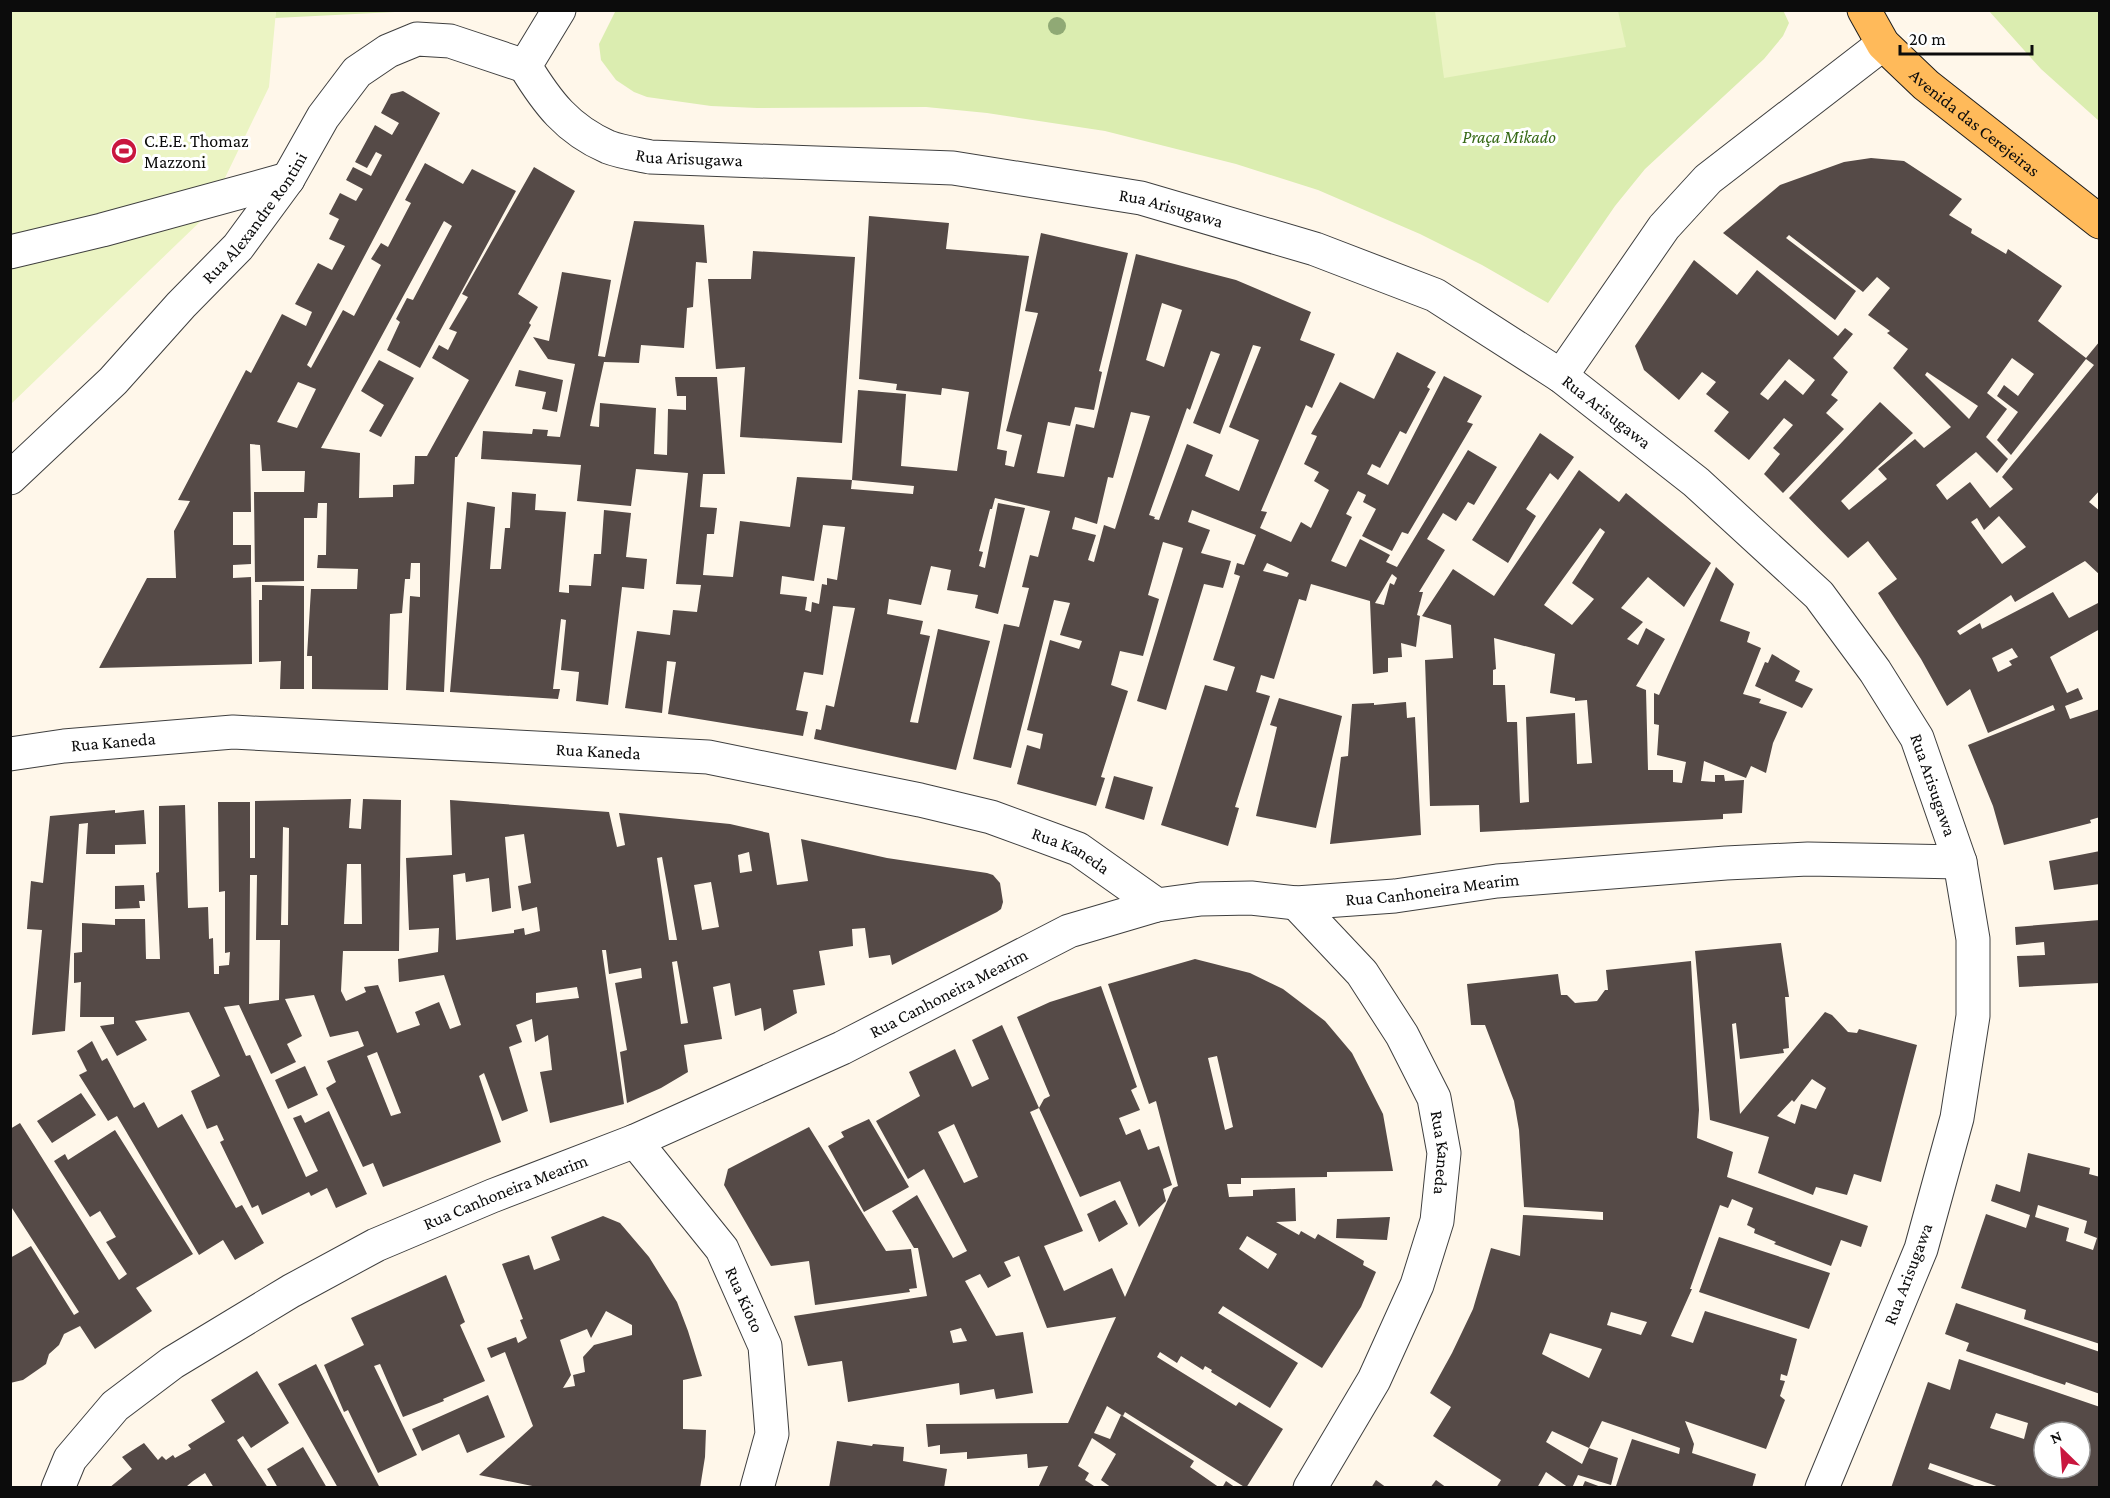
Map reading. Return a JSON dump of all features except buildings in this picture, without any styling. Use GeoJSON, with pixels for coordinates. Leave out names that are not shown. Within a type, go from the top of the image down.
{"type":"FeatureCollection","features":[{"type":"Feature","properties":{"kind":"main road","name":"Avenida das Cerejeiras"},"geometry":{"type":"LineString","coordinates":[[1864,10],[1884,44],[1926,85],[2100,222]]}},
{"type":"Feature","properties":{"kind":"street"},"geometry":{"type":"LineString","coordinates":[[525,66],[559,10]]}},
{"type":"Feature","properties":{"kind":"street","name":"Rua Alexandre Rontini"},"geometry":{"type":"LineString","coordinates":[[10,478],[113,381],[181,305],[238,247],[288,179],[323,117],[357,72],[388,51],[417,39],[450,41],[525,66]]}},
{"type":"Feature","properties":{"kind":"street"},"geometry":{"type":"LineString","coordinates":[[1561,376],[1664,227],[1707,179],[1884,44]]}},
{"type":"Feature","properties":{"kind":"street","name":"Rua Arisugawa"},"geometry":{"type":"LineString","coordinates":[[525,66],[547,101],[576,129],[609,147],[650,157],[953,168],[1141,198],[1315,249],[1435,296],[1561,376],[1696,482],[1819,594],[1875,671],[1917,738],[1960,862],[1973,939],[1973,1005],[1957,1118],[1922,1249],[1822,1488]]}},
{"type":"Feature","properties":{"kind":"street"},"geometry":{"type":"LineString","coordinates":[[10,252],[102,230],[288,179]]}},
{"type":"Feature","properties":{"kind":"street","name":"Rua Kaneda"},"geometry":{"type":"LineString","coordinates":[[10,754],[64,746],[233,732],[708,756],[991,817],[1077,849],[1157,905]]}},
{"type":"Feature","properties":{"kind":"street","name":"Rua Canhoneira Mearim"},"geometry":{"type":"LineString","coordinates":[[58,1488],[70,1459],[115,1406],[172,1363],[291,1291],[376,1245],[492,1196],[635,1141],[842,1048],[1069,931],[1157,905],[1201,899],[1251,898],[1296,903],[1395,896],[1497,880],[1808,859],[1960,862]]}},
{"type":"Feature","properties":{"kind":"street","name":"Rua Kaneda"},"geometry":{"type":"LineString","coordinates":[[1296,903],[1362,973],[1402,1035],[1434,1098],[1444,1153],[1437,1221],[1417,1285],[1374,1380],[1310,1488]]}},
{"type":"Feature","properties":{"kind":"street","name":"Rua Kioto"},"geometry":{"type":"LineString","coordinates":[[635,1141],[722,1248],[765,1346],[772,1434],[757,1488]]}},
{"type":"Feature","properties":{"kind":"green space","name":"Praça Mikado"},"geometry":{"type":"Polygon","coordinates":[[[616,10],[1783,10],[1789,23],[1783,36],[1764,59],[1645,169],[1615,206],[1548,303],[1482,265],[1420,234],[1318,190],[1236,164],[1105,131],[987,113],[926,107],[757,108],[711,106],[647,97],[634,92],[616,80],[601,60],[599,44],[616,10]]]}},
{"type":"Feature","properties":{"kind":"green space","name":"C.E.E. Thomaz Mazzoni"},"geometry":{"type":"Polygon","coordinates":[[[11,11],[276,11],[269,87],[207,215],[11,404],[11,11]]]}},
{"type":"Feature","properties":{"kind":"green space"},"geometry":{"type":"Polygon","coordinates":[[[276,11],[415,11],[275,18],[276,11]]]}},
{"type":"Feature","properties":{"kind":"green space"},"geometry":{"type":"Polygon","coordinates":[[[1435,11],[1618,11],[1626,47],[1444,78],[1435,11]]]}},
{"type":"Feature","properties":{"kind":"green space"},"geometry":{"type":"Polygon","coordinates":[[[1989,11],[2099,11],[2099,121],[2041,69],[1989,11]]]}},
{"type":"Feature","properties":{"kind":"place","name":"C.E.E. Thomaz Mazzoni"},"geometry":{"type":"Point","coordinates":[124,151]}}]}
